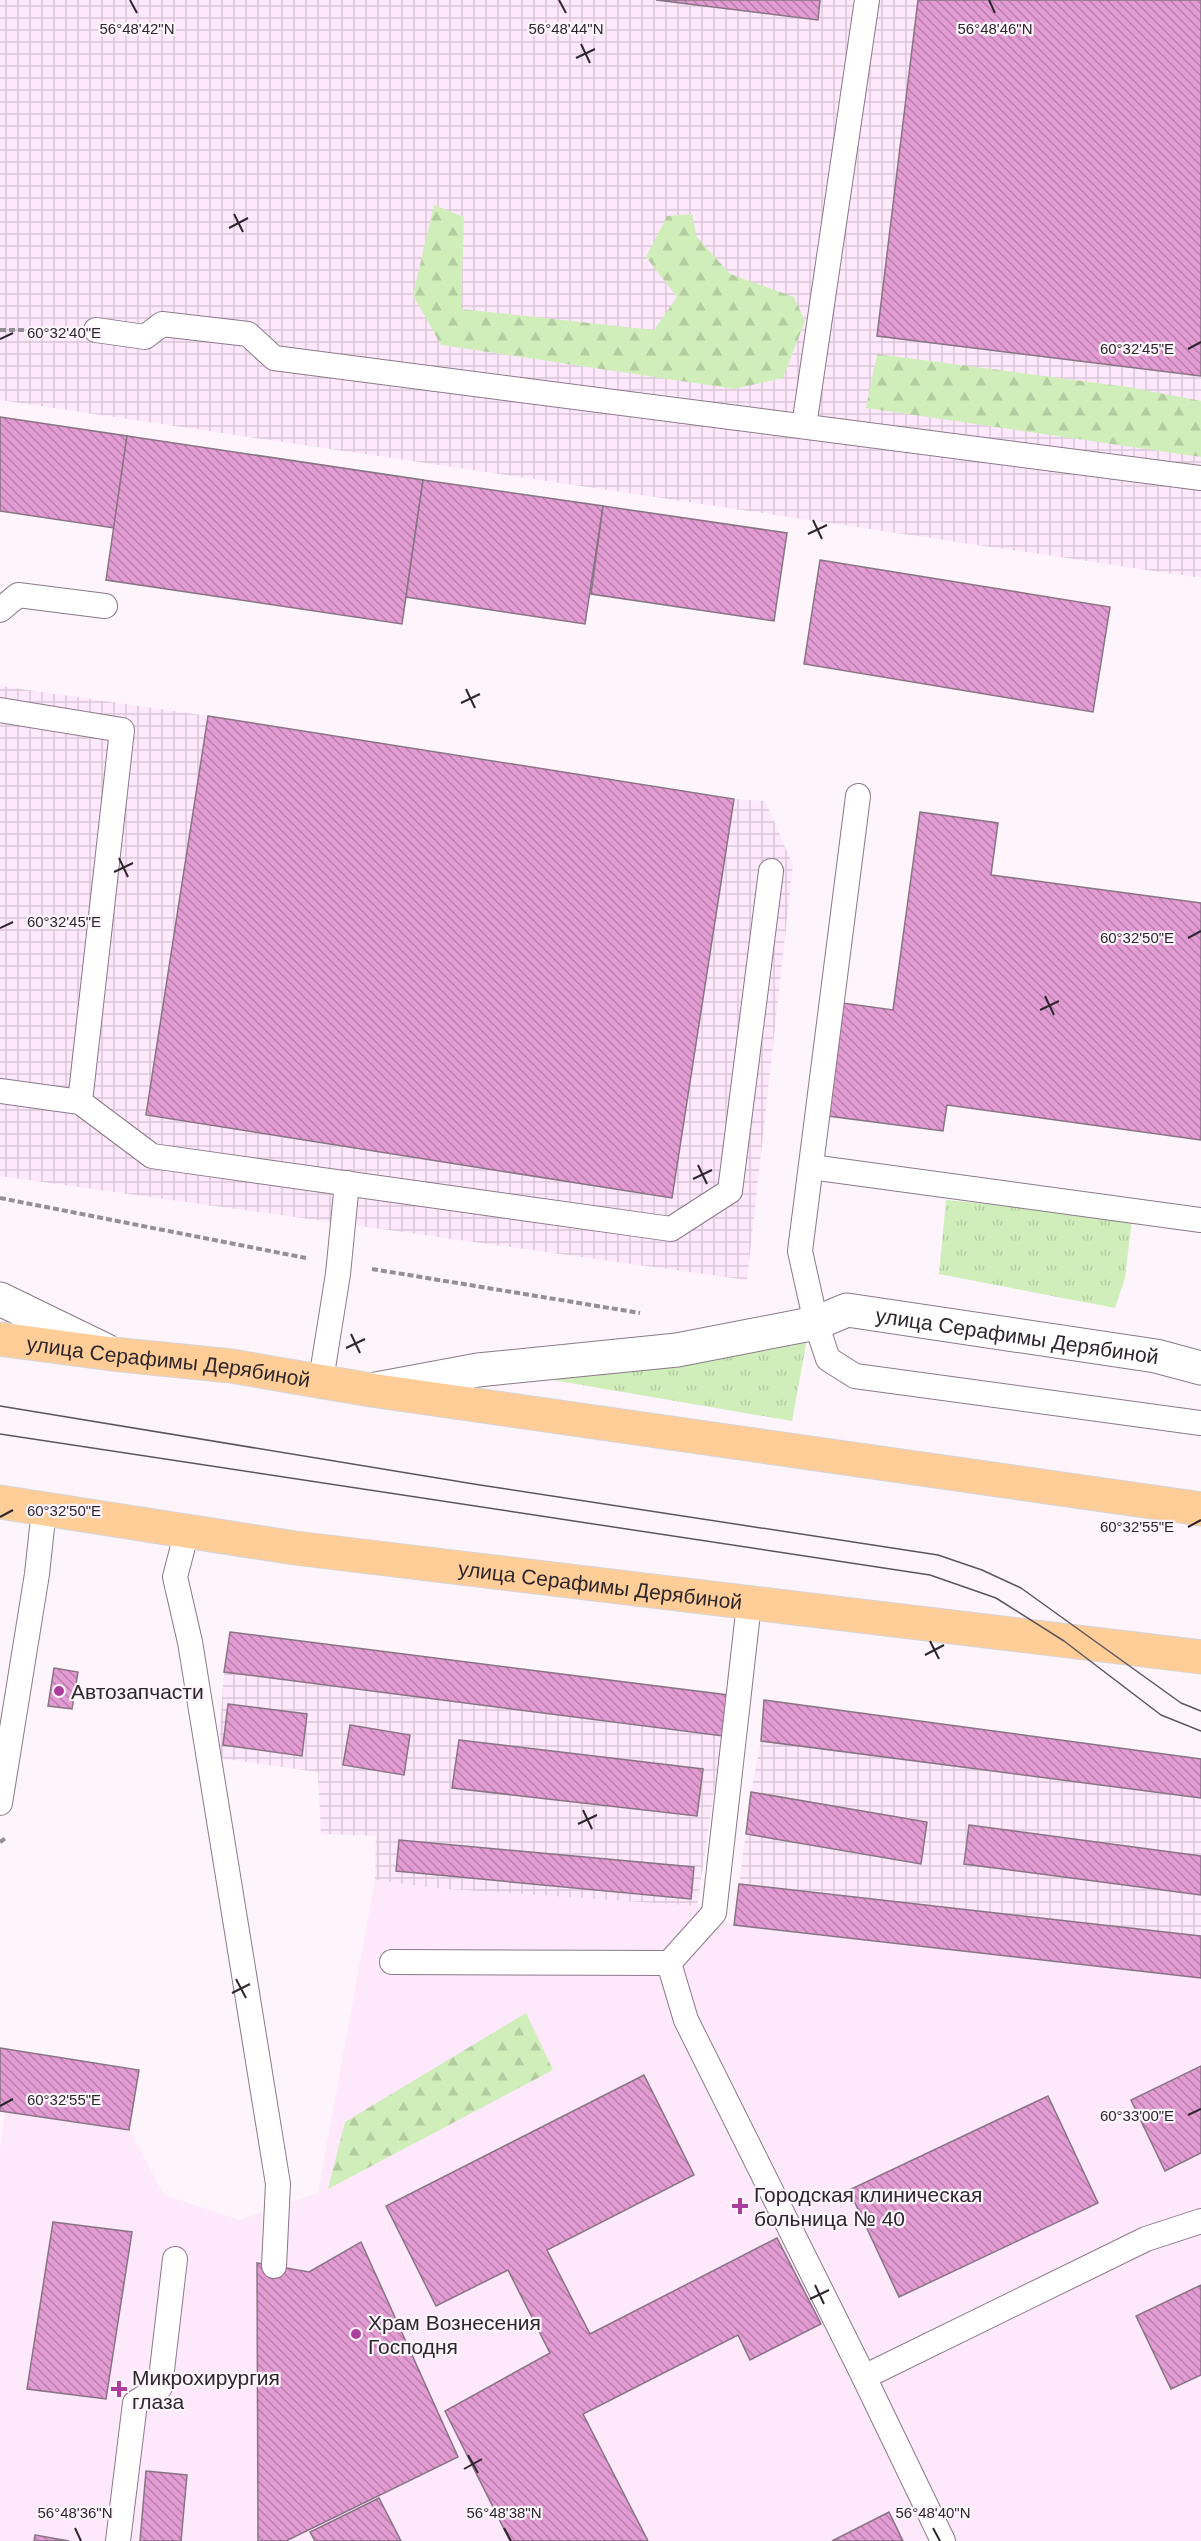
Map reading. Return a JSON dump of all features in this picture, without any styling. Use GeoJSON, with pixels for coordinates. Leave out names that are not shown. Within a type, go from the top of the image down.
{"type":"FeatureCollection","features":[{"type":"Feature","properties":{"kind":"main road","name":"улица Серафимы Дерябиной"},"geometry":{"type":"LineString","coordinates":[[0,1339],[112,1354],[231,1366],[371,1390],[1201,1509]]}},
{"type":"Feature","properties":{"kind":"main road","name":"улица Серафимы Дерябиной"},"geometry":{"type":"LineString","coordinates":[[15,1506],[295,1548],[1201,1657]]}},
{"type":"Feature","properties":{"kind":"street"},"geometry":{"type":"LineString","coordinates":[[0,1299],[112,1354]]}},
{"type":"Feature","properties":{"kind":"street","name":"улица Серафимы Дерябиной"},"geometry":{"type":"LineString","coordinates":[[371,1390],[478,1370],[678,1350],[816,1323],[847,1310],[1156,1356],[1201,1368]]}},
{"type":"Feature","properties":{"kind":"lane"},"geometry":{"type":"LineString","coordinates":[[804,426],[867,0]]}},
{"type":"Feature","properties":{"kind":"lane"},"geometry":{"type":"LineString","coordinates":[[96,330],[145,337],[162,324],[248,334],[274,358],[1201,478]]}},
{"type":"Feature","properties":{"kind":"lane"},"geometry":{"type":"LineString","coordinates":[[0,610],[18,595],[105,606]]}},
{"type":"Feature","properties":{"kind":"lane"},"geometry":{"type":"LineString","coordinates":[[0,710],[122,730],[80,1102]]}},
{"type":"Feature","properties":{"kind":"lane"},"geometry":{"type":"LineString","coordinates":[[858,796],[800,1251],[816,1323],[828,1359],[855,1376],[1201,1423]]}},
{"type":"Feature","properties":{"kind":"lane"},"geometry":{"type":"LineString","coordinates":[[0,1091],[80,1102],[153,1156],[671,1229],[730,1191],[771,871]]}},
{"type":"Feature","properties":{"kind":"lane"},"geometry":{"type":"LineString","coordinates":[[811,1167],[1201,1220]]}},
{"type":"Feature","properties":{"kind":"lane"},"geometry":{"type":"LineString","coordinates":[[321,1380],[338,1274],[346,1184]]}},
{"type":"Feature","properties":{"kind":"lane"},"geometry":{"type":"LineString","coordinates":[[0,1803],[5,1729],[37,1574],[15,1506]]}},
{"type":"Feature","properties":{"kind":"lane"},"geometry":{"type":"LineString","coordinates":[[187,1531],[175,1577],[190,1642],[278,2184],[274,2266]]}},
{"type":"Feature","properties":{"kind":"lane"},"geometry":{"type":"LineString","coordinates":[[392,1962],[669,1963],[714,1913],[749,1604]]}},
{"type":"Feature","properties":{"kind":"lane"},"geometry":{"type":"LineString","coordinates":[[669,1963],[686,2020],[864,2377],[942,2541]]}},
{"type":"Feature","properties":{"kind":"lane"},"geometry":{"type":"LineString","coordinates":[[864,2377],[1146,2238],[1201,2221]]}},
{"type":"Feature","properties":{"kind":"lane"},"geometry":{"type":"LineString","coordinates":[[118,2541],[135,2403],[160,2387],[175,2259]]}},
{"type":"Feature","properties":{"kind":"path"},"geometry":{"type":"LineString","coordinates":[[0,330],[96,330]]}},
{"type":"Feature","properties":{"kind":"shaded area"},"geometry":{"type":"Polygon","coordinates":[[[0,0],[1201,0],[1201,578],[0,400],[0,0]]]}},
{"type":"Feature","properties":{"kind":"shaded area"},"geometry":{"type":"Polygon","coordinates":[[[0,686],[208,716],[734,799],[765,801],[793,865],[747,1280],[0,1176],[0,686]]]}},
{"type":"Feature","properties":{"kind":"shaded area"},"geometry":{"type":"Polygon","coordinates":[[[230,1632],[728,1695],[697,1906],[435,1888],[375,1880],[376,1836],[321,1834],[318,1772],[218,1758],[224,1672],[230,1632]]]}},
{"type":"Feature","properties":{"kind":"shaded area"},"geometry":{"type":"Polygon","coordinates":[[[764,1700],[1201,1759],[1201,1978],[734,1925],[751,1792],[761,1741],[764,1700]]]}},
{"type":"Feature","properties":{"kind":"shaded area","name":"Городская клиническая больница № 40"},"geometry":{"type":"Polygon","coordinates":[[[375,1880],[435,1888],[697,1906],[734,1925],[1201,1978],[1201,2541],[0,2541],[0,2149],[5,2111],[129,2130],[164,2195],[239,2220],[318,2193],[375,1880]]]}},
{"type":"Feature","properties":{"kind":"green space"},"geometry":{"type":"Polygon","coordinates":[[[434,205],[464,217],[461,309],[654,330],[677,297],[646,257],[667,216],[692,214],[697,237],[730,274],[794,297],[805,321],[783,378],[734,389],[441,345],[413,295],[434,205]]]}},
{"type":"Feature","properties":{"kind":"green space"},"geometry":{"type":"Polygon","coordinates":[[[877,354],[1128,387],[1201,401],[1201,457],[866,408],[877,354]]]}},
{"type":"Feature","properties":{"kind":"green space"},"geometry":{"type":"Polygon","coordinates":[[[946,1200],[1132,1218],[1125,1278],[1115,1308],[939,1274],[946,1200]]]}},
{"type":"Feature","properties":{"kind":"green space"},"geometry":{"type":"Polygon","coordinates":[[[807,1339],[792,1421],[541,1378],[807,1339]]]}},
{"type":"Feature","properties":{"kind":"green space"},"geometry":{"type":"Polygon","coordinates":[[[526,2013],[553,2070],[328,2189],[345,2122],[526,2013]]]}},
{"type":"Feature","properties":{"kind":"building"},"geometry":{"type":"Polygon","coordinates":[[[656,0],[820,0],[818,20],[656,0]]]}},
{"type":"Feature","properties":{"kind":"building"},"geometry":{"type":"Polygon","coordinates":[[[918,0],[1201,0],[1201,376],[877,336],[918,0]]]}},
{"type":"Feature","properties":{"kind":"building"},"geometry":{"type":"Polygon","coordinates":[[[0,417],[127,436],[114,528],[0,511],[0,417]]]}},
{"type":"Feature","properties":{"kind":"building"},"geometry":{"type":"Polygon","coordinates":[[[127,436],[423,480],[402,624],[106,580],[127,436]]]}},
{"type":"Feature","properties":{"kind":"building"},"geometry":{"type":"Polygon","coordinates":[[[423,480],[603,506],[585,624],[406,597],[423,480]]]}},
{"type":"Feature","properties":{"kind":"building"},"geometry":{"type":"Polygon","coordinates":[[[603,506],[787,533],[774,621],[591,594],[603,506]]]}},
{"type":"Feature","properties":{"kind":"building"},"geometry":{"type":"Polygon","coordinates":[[[820,560],[1110,607],[1093,712],[804,664],[820,560]]]}},
{"type":"Feature","properties":{"kind":"building"},"geometry":{"type":"Polygon","coordinates":[[[208,716],[734,799],[672,1198],[146,1115],[208,716]]]}},
{"type":"Feature","properties":{"kind":"building"},"geometry":{"type":"Polygon","coordinates":[[[920,812],[998,823],[991,875],[1201,903],[1201,1140],[947,1105],[943,1131],[828,1116],[843,1003],[893,1010],[920,812]]]}},
{"type":"Feature","properties":{"kind":"building"},"geometry":{"type":"Polygon","coordinates":[[[230,1632],[728,1695],[723,1736],[224,1672],[230,1632]]]}},
{"type":"Feature","properties":{"kind":"building"},"geometry":{"type":"Polygon","coordinates":[[[54,1668],[78,1672],[72,1709],[48,1706],[54,1668]]]}},
{"type":"Feature","properties":{"kind":"building"},"geometry":{"type":"Polygon","coordinates":[[[764,1700],[1201,1759],[1201,1798],[761,1741],[764,1700]]]}},
{"type":"Feature","properties":{"kind":"building"},"geometry":{"type":"Polygon","coordinates":[[[228,1704],[307,1714],[302,1756],[223,1745],[228,1704]]]}},
{"type":"Feature","properties":{"kind":"building"},"geometry":{"type":"Polygon","coordinates":[[[350,1725],[410,1735],[404,1775],[343,1765],[350,1725]]]}},
{"type":"Feature","properties":{"kind":"building"},"geometry":{"type":"Polygon","coordinates":[[[459,1740],[703,1769],[697,1816],[452,1788],[459,1740]]]}},
{"type":"Feature","properties":{"kind":"building"},"geometry":{"type":"Polygon","coordinates":[[[751,1792],[927,1822],[921,1864],[746,1834],[751,1792]]]}},
{"type":"Feature","properties":{"kind":"building"},"geometry":{"type":"Polygon","coordinates":[[[969,1825],[1201,1856],[1201,1895],[964,1864],[969,1825]]]}},
{"type":"Feature","properties":{"kind":"building"},"geometry":{"type":"Polygon","coordinates":[[[399,1840],[694,1867],[691,1899],[396,1871],[399,1840]]]}},
{"type":"Feature","properties":{"kind":"building"},"geometry":{"type":"Polygon","coordinates":[[[739,1884],[1201,1936],[1201,1978],[734,1925],[739,1884]]]}},
{"type":"Feature","properties":{"kind":"building"},"geometry":{"type":"Polygon","coordinates":[[[0,2048],[139,2070],[129,2130],[0,2111],[0,2048]]]}},
{"type":"Feature","properties":{"kind":"building"},"geometry":{"type":"Polygon","coordinates":[[[1201,2066],[1201,2153],[1165,2171],[1131,2100],[1201,2066]]]}},
{"type":"Feature","properties":{"kind":"building"},"geometry":{"type":"Polygon","coordinates":[[[644,2075],[694,2175],[547,2250],[590,2334],[777,2238],[821,2324],[750,2360],[738,2335],[583,2414],[648,2541],[510,2541],[445,2411],[550,2353],[508,2270],[436,2306],[386,2206],[644,2075]]]}},
{"type":"Feature","properties":{"kind":"building"},"geometry":{"type":"Polygon","coordinates":[[[1048,2096],[1098,2203],[899,2297],[849,2190],[1048,2096]]]}},
{"type":"Feature","properties":{"kind":"building"},"geometry":{"type":"Polygon","coordinates":[[[53,2222],[132,2232],[106,2399],[27,2389],[53,2222]]]}},
{"type":"Feature","properties":{"kind":"building"},"geometry":{"type":"Polygon","coordinates":[[[361,2242],[458,2457],[286,2541],[258,2541],[257,2263],[309,2272],[361,2242]]]}},
{"type":"Feature","properties":{"kind":"building"},"geometry":{"type":"Polygon","coordinates":[[[1201,2285],[1201,2375],[1171,2389],[1136,2316],[1201,2285]]]}},
{"type":"Feature","properties":{"kind":"building"},"geometry":{"type":"Polygon","coordinates":[[[146,2471],[187,2475],[181,2541],[140,2541],[146,2471]]]}},
{"type":"Feature","properties":{"kind":"building"},"geometry":{"type":"Polygon","coordinates":[[[379,2498],[401,2541],[315,2541],[310,2532],[379,2498]]]}},
{"type":"Feature","properties":{"kind":"building"},"geometry":{"type":"Polygon","coordinates":[[[889,2512],[903,2541],[832,2541],[889,2512]]]}},
{"type":"Feature","properties":{"kind":"building"},"geometry":{"type":"Polygon","coordinates":[[[35,2535],[69,2541],[34,2541],[35,2535]]]}},
{"type":"Feature","properties":{"kind":"tram line"},"geometry":{"type":"LineString","coordinates":[[0,1406],[480,1485],[938,1555],[982,1570],[1021,1588],[1181,1703],[1201,1711]]}},
{"type":"Feature","properties":{"kind":"tram line"},"geometry":{"type":"LineString","coordinates":[[0,1434],[930,1575],[996,1598],[1064,1641],[1161,1715],[1201,1731]]}},
{"type":"Feature","properties":{"kind":"place","name":"Автозапчасти"},"geometry":{"type":"Point","coordinates":[59,1691]}},
{"type":"Feature","properties":{"kind":"place","name":"Городская клиническая больница № 40"},"geometry":{"type":"Point","coordinates":[740,2206]}},
{"type":"Feature","properties":{"kind":"place","name":"Храм Вознесения Господня"},"geometry":{"type":"Point","coordinates":[356,2334]}},
{"type":"Feature","properties":{"kind":"place","name":"Микрохирургия глаза"},"geometry":{"type":"Point","coordinates":[119,2389]}}]}
